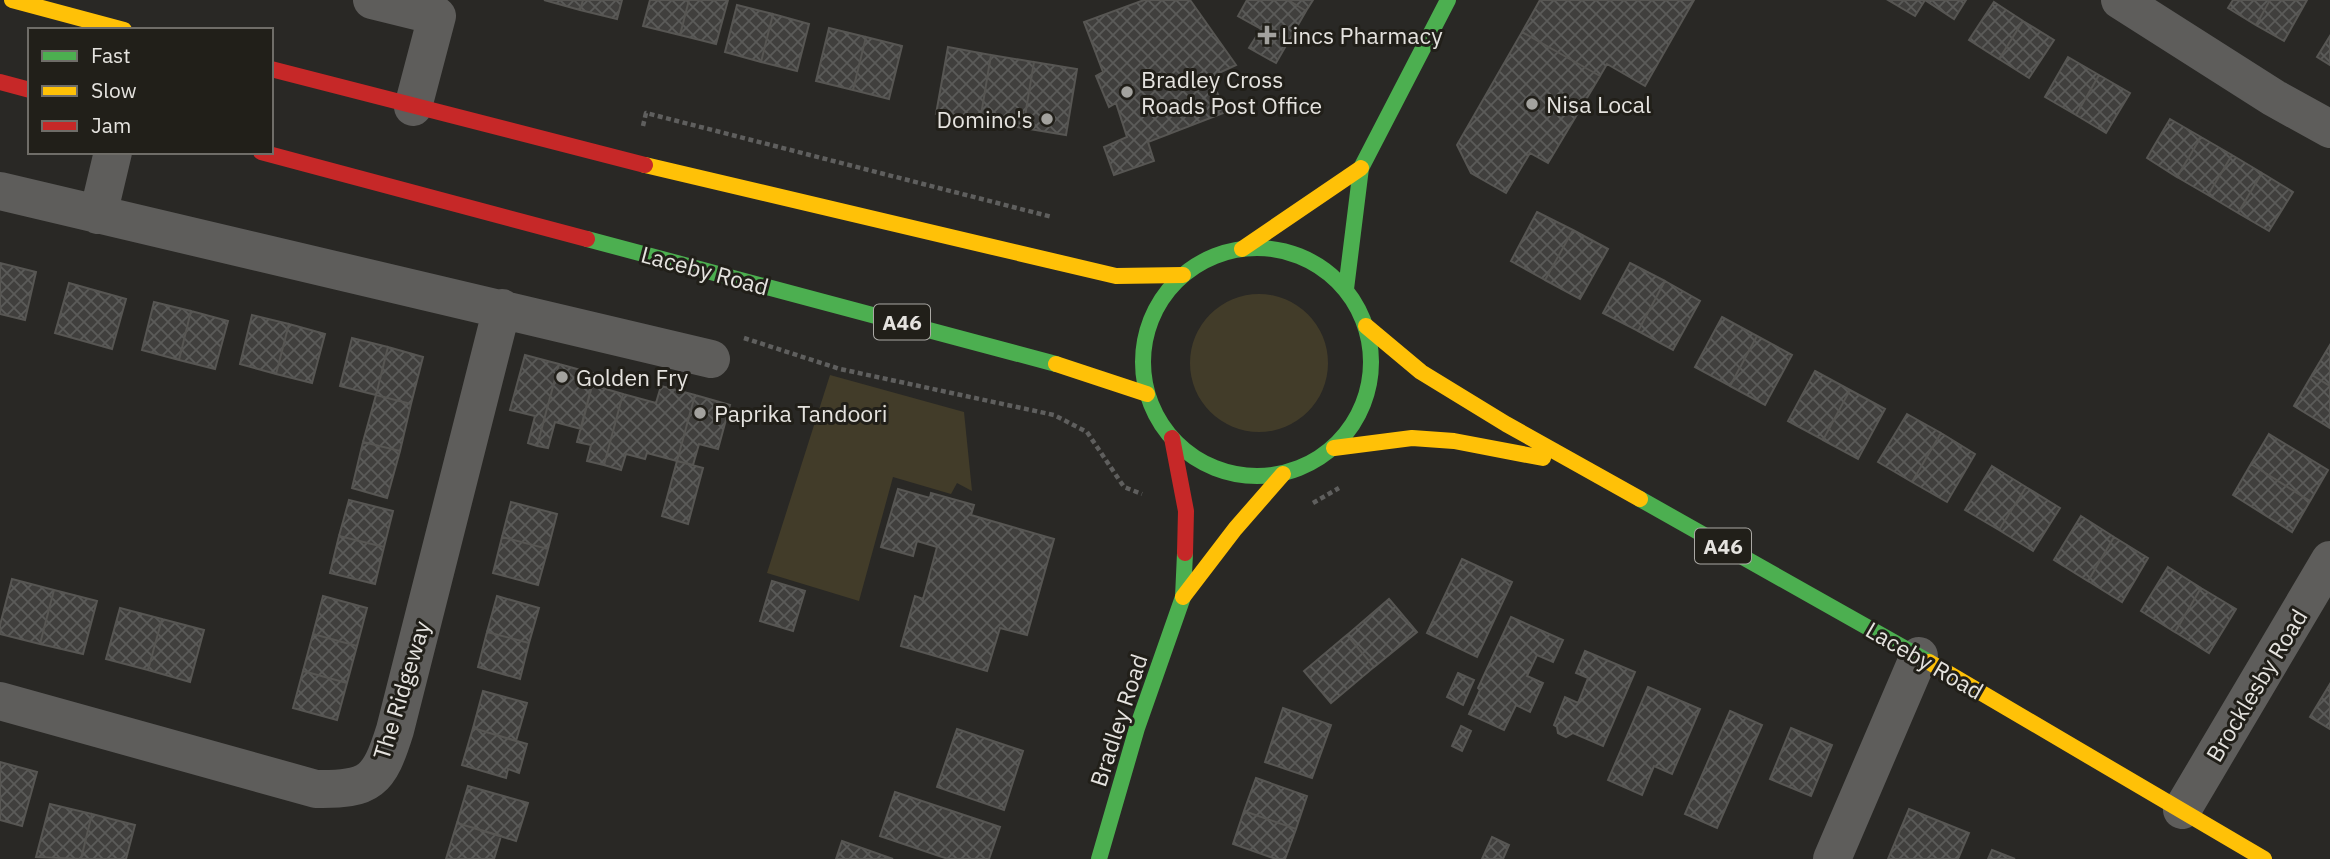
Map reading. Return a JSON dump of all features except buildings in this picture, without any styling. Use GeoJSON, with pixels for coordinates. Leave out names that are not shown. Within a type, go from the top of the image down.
{"type":"FeatureCollection","features":[{"type":"Feature","properties":{"kind":"main road"},"geometry":{"type":"LineString","coordinates":[[12,0],[117,28]]}},
{"type":"Feature","properties":{"kind":"main road"},"geometry":{"type":"LineString","coordinates":[[1346,289],[1361,168],[1448,0]]}},
{"type":"Feature","properties":{"kind":"main road"},"geometry":{"type":"LineString","coordinates":[[273,70],[635,163],[1116,275],[1183,275]]}},
{"type":"Feature","properties":{"kind":"main road"},"geometry":{"type":"LineString","coordinates":[[0,82],[28,89]]}},
{"type":"Feature","properties":{"kind":"main road","name":"Laceby Road"},"geometry":{"type":"LineString","coordinates":[[269,154],[1060,365],[1147,394]]}},
{"type":"Feature","properties":{"kind":"main road"},"geometry":{"type":"LineString","coordinates":[[1242,249],[1361,168]]}},
{"type":"Feature","properties":{"kind":"main road","name":"A46"},"geometry":{"type":"LineString","coordinates":[[1265,248],[1288,252],[1309,261],[1329,273],[1346,289],[1366,326],[1372,351],[1371,378],[1364,404],[1352,427],[1334,448],[1301,468],[1283,474],[1253,477],[1224,472],[1187,453],[1172,438],[1161,425],[1147,394],[1143,355],[1147,332],[1155,311],[1167,291],[1183,275],[1210,258],[1242,249],[1265,248]]}},
{"type":"Feature","properties":{"kind":"main road","name":"Laceby Road"},"geometry":{"type":"LineString","coordinates":[[1366,326],[1421,372],[1582,467],[1919,656],[2264,859]]}},
{"type":"Feature","properties":{"kind":"main road","name":"Bradley Road"},"geometry":{"type":"LineString","coordinates":[[1099,859],[1137,728],[1183,597],[1186,511],[1172,438]]}},
{"type":"Feature","properties":{"kind":"main road","name":"Laceby Road"},"geometry":{"type":"LineString","coordinates":[[1334,448],[1412,438],[1454,441],[1582,467]]}},
{"type":"Feature","properties":{"kind":"main road","name":"Bradley Road"},"geometry":{"type":"LineString","coordinates":[[1183,597],[1235,529],[1283,474]]}},
{"type":"Feature","properties":{"kind":"street"},"geometry":{"type":"LineString","coordinates":[[372,0],[437,16],[413,107]]}},
{"type":"Feature","properties":{"kind":"street"},"geometry":{"type":"LineString","coordinates":[[2120,0],[2153,23],[2330,130]]}},
{"type":"Feature","properties":{"kind":"street"},"geometry":{"type":"LineString","coordinates":[[98,215],[113,154]]}},
{"type":"Feature","properties":{"kind":"street"},"geometry":{"type":"LineString","coordinates":[[0,191],[711,359]]}},
{"type":"Feature","properties":{"kind":"street","name":"The Ridgeway"},"geometry":{"type":"LineString","coordinates":[[0,701],[316,789],[342,789],[366,784],[386,761],[395,730],[502,308]]}},
{"type":"Feature","properties":{"kind":"street","name":"Brocklesby Road"},"geometry":{"type":"LineString","coordinates":[[2182,810],[2330,560]]}},
{"type":"Feature","properties":{"kind":"street"},"geometry":{"type":"LineString","coordinates":[[1832,859],[1919,656]]}},
{"type":"Feature","properties":{"kind":"path"},"geometry":{"type":"LineString","coordinates":[[646,113],[1038,212],[1064,222]]}},
{"type":"Feature","properties":{"kind":"shaded area"},"geometry":{"type":"Polygon","coordinates":[[[1259,294],[1286,299],[1308,314],[1323,336],[1328,363],[1323,390],[1308,412],[1286,427],[1259,432],[1232,427],[1210,412],[1195,390],[1190,363],[1195,336],[1210,314],[1232,299],[1259,294]]]}},
{"type":"Feature","properties":{"kind":"shaded area"},"geometry":{"type":"Polygon","coordinates":[[[830,375],[964,412],[972,491],[957,483],[951,494],[893,477],[859,601],[767,573],[830,375]]]}},
{"type":"Feature","properties":{"kind":"traffic: fast"},"geometry":{"type":"LineString","coordinates":[[1346,289],[1361,168],[1448,0]]}},
{"type":"Feature","properties":{"kind":"traffic: fast"},"geometry":{"type":"LineString","coordinates":[[587,239],[1056,364]]}},
{"type":"Feature","properties":{"kind":"traffic: fast"},"geometry":{"type":"LineString","coordinates":[[1246,248],[1268,248],[1311,261],[1338,281],[1358,308],[1369,340],[1371,362],[1369,384],[1358,416],[1338,443],[1311,463],[1290,471],[1268,476],[1246,476],[1203,463],[1176,443],[1156,416],[1148,395],[1143,373],[1143,351],[1156,308],[1176,281],[1203,261],[1224,253],[1246,248]]}},
{"type":"Feature","properties":{"kind":"traffic: fast"},"geometry":{"type":"LineString","coordinates":[[1640,499],[1929,662]]}},
{"type":"Feature","properties":{"kind":"traffic: fast"},"geometry":{"type":"LineString","coordinates":[[1099,859],[1137,728],[1183,597],[1185,553]]}},
{"type":"Feature","properties":{"kind":"traffic: slow"},"geometry":{"type":"LineString","coordinates":[[12,0],[117,28]]}},
{"type":"Feature","properties":{"kind":"traffic: slow"},"geometry":{"type":"LineString","coordinates":[[645,165],[1116,276],[1183,275]]}},
{"type":"Feature","properties":{"kind":"traffic: slow"},"geometry":{"type":"LineString","coordinates":[[1242,249],[1361,168]]}},
{"type":"Feature","properties":{"kind":"traffic: slow"},"geometry":{"type":"LineString","coordinates":[[1366,326],[1421,372],[1506,424],[1640,499]]}},
{"type":"Feature","properties":{"kind":"traffic: slow"},"geometry":{"type":"LineString","coordinates":[[1056,364],[1147,394]]}},
{"type":"Feature","properties":{"kind":"traffic: slow"},"geometry":{"type":"LineString","coordinates":[[1334,448],[1412,438],[1454,441],[1543,458]]}},
{"type":"Feature","properties":{"kind":"traffic: slow"},"geometry":{"type":"LineString","coordinates":[[1183,597],[1235,529],[1283,474]]}},
{"type":"Feature","properties":{"kind":"traffic: slow"},"geometry":{"type":"LineString","coordinates":[[1929,662],[2264,859]]}},
{"type":"Feature","properties":{"kind":"traffic: jam"},"geometry":{"type":"LineString","coordinates":[[273,70],[645,165]]}},
{"type":"Feature","properties":{"kind":"traffic: jam"},"geometry":{"type":"LineString","coordinates":[[0,82],[28,89]]}},
{"type":"Feature","properties":{"kind":"traffic: jam"},"geometry":{"type":"LineString","coordinates":[[268,154],[587,239]]}},
{"type":"Feature","properties":{"kind":"traffic: jam"},"geometry":{"type":"LineString","coordinates":[[1172,438],[1186,511],[1185,553]]}},
{"type":"Feature","properties":{"kind":"place","name":"Lincs Pharmacy"},"geometry":{"type":"Point","coordinates":[1267,35]}},
{"type":"Feature","properties":{"kind":"place","name":"Bradley Cross Roads Post Office"},"geometry":{"type":"Point","coordinates":[1127,92]}},
{"type":"Feature","properties":{"kind":"place","name":"Nisa Local"},"geometry":{"type":"Point","coordinates":[1532,104]}},
{"type":"Feature","properties":{"kind":"place","name":"Domino's"},"geometry":{"type":"Point","coordinates":[1047,119]}},
{"type":"Feature","properties":{"kind":"place","name":"Golden Fry"},"geometry":{"type":"Point","coordinates":[562,377]}},
{"type":"Feature","properties":{"kind":"place","name":"Paprika Tandoori"},"geometry":{"type":"Point","coordinates":[700,413]}}]}
